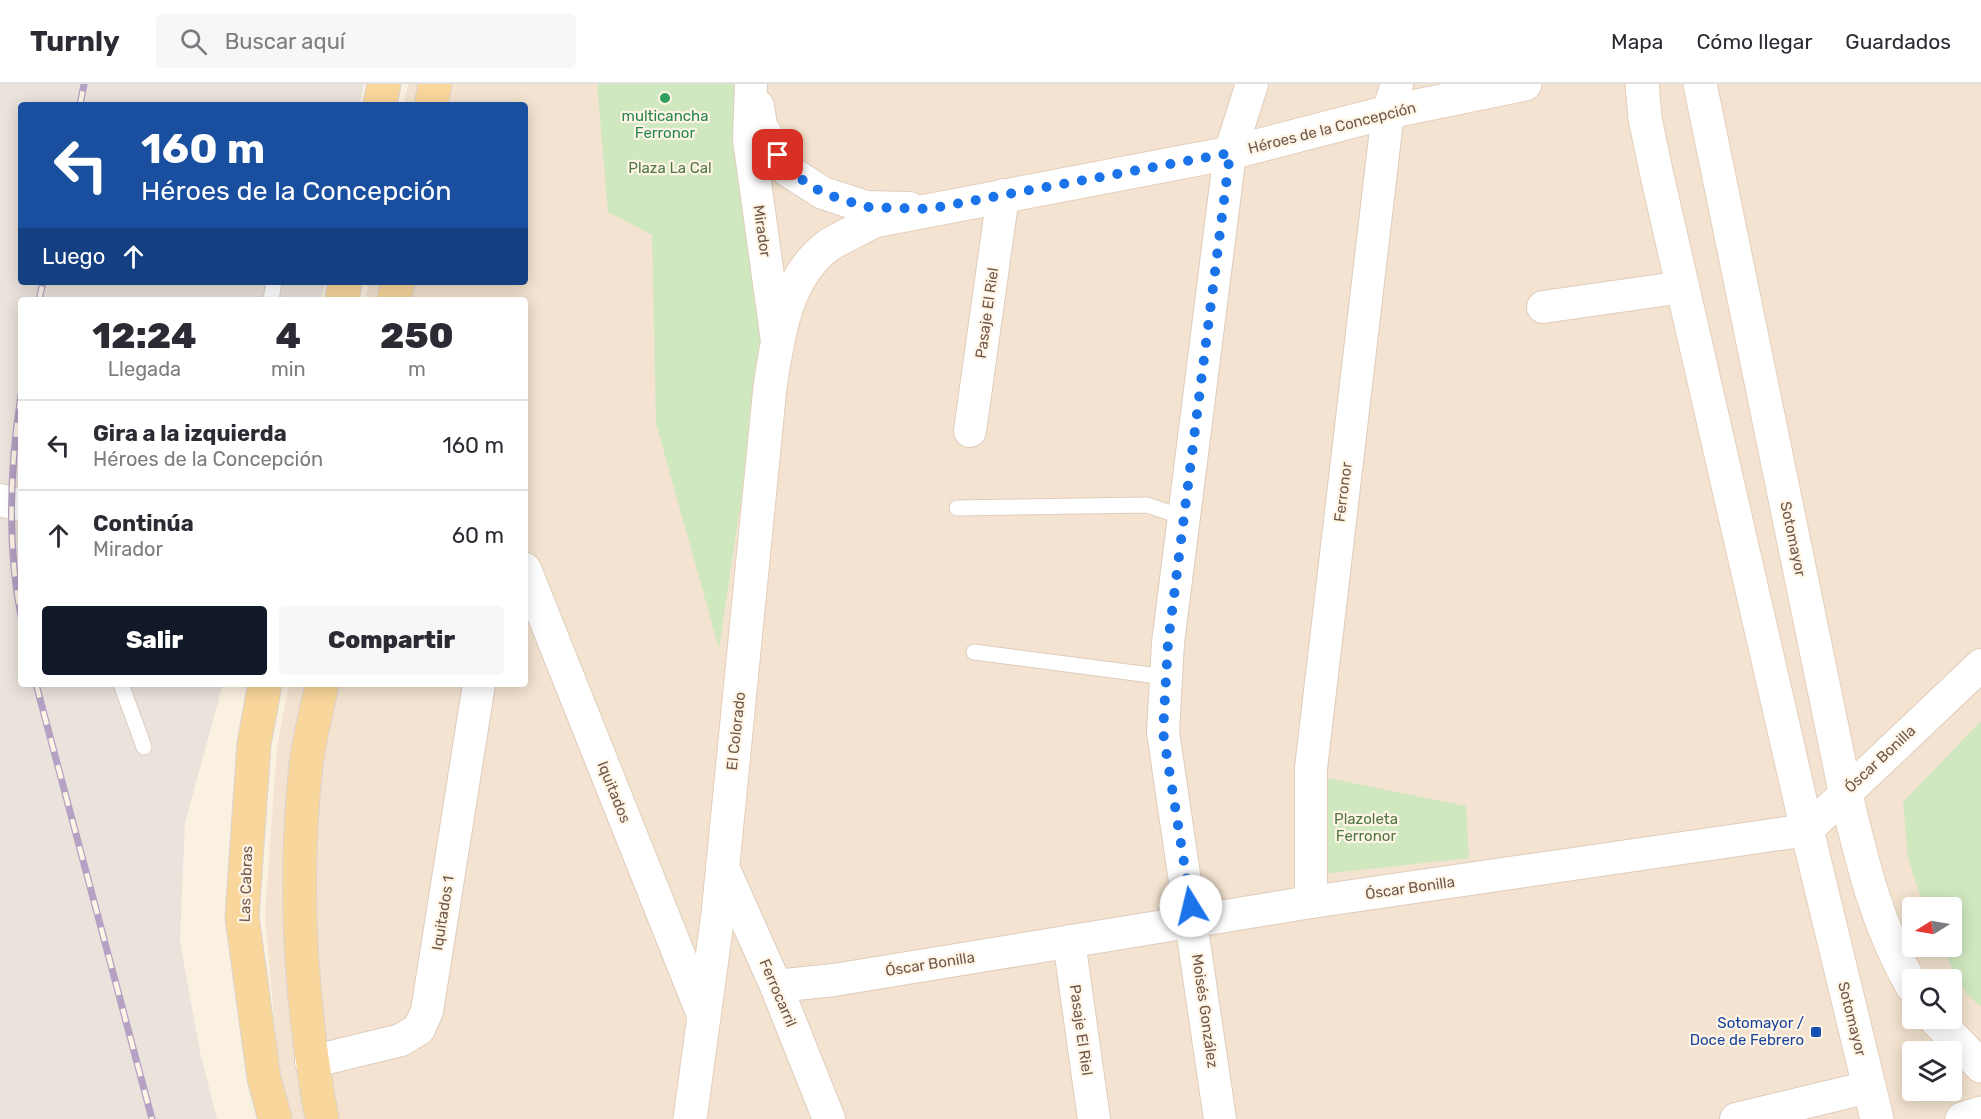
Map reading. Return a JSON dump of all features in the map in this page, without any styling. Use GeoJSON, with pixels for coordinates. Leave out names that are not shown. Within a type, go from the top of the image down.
{"type":"FeatureCollection","features":[{"type":"Feature","properties":{"kind":"main road"},"geometry":{"type":"LineString","coordinates":[[381,102],[384,84]]}},
{"type":"Feature","properties":{"kind":"main road"},"geometry":{"type":"LineString","coordinates":[[432,102],[435,84]]}},
{"type":"Feature","properties":{"kind":"main road","name":"Héroes de la Concepción"},"geometry":{"type":"LineString","coordinates":[[777,342],[797,280],[829,246],[874,221],[1230,153],[1392,98],[1525,84]]}},
{"type":"Feature","properties":{"kind":"main road","name":"Sotomayor"},"geometry":{"type":"LineString","coordinates":[[1642,84],[1645,118],[1683,287],[1807,830],[1876,1119]]}},
{"type":"Feature","properties":{"kind":"main road","name":"Sotomayor"},"geometry":{"type":"LineString","coordinates":[[1700,84],[1845,791],[1870,892],[1883,929],[1903,969]]}},
{"type":"Feature","properties":{"kind":"main road","name":"El Colorado"},"geometry":{"type":"LineString","coordinates":[[690,1119],[723,867],[770,387],[777,342]]}},
{"type":"Feature","properties":{"kind":"main road","name":"Las Cabras"},"geometry":{"type":"LineString","coordinates":[[265,687],[254,744],[242,917],[264,1078],[275,1119]]}},
{"type":"Feature","properties":{"kind":"main road"},"geometry":{"type":"LineString","coordinates":[[321,687],[306,763],[298,888],[302,977],[311,1062],[322,1119]]}},
{"type":"Feature","properties":{"kind":"main road"},"geometry":{"type":"LineString","coordinates":[[1945,1029],[1981,1066]]}},
{"type":"Feature","properties":{"kind":"main road"},"geometry":{"type":"LineString","coordinates":[[1962,1119],[1981,1113]]}},
{"type":"Feature","properties":{"kind":"street","name":"Mirador"},"geometry":{"type":"LineString","coordinates":[[753,84],[761,126],[787,170],[823,193],[866,207],[928,209]]}},
{"type":"Feature","properties":{"kind":"street","name":"Mirador"},"geometry":{"type":"LineString","coordinates":[[753,84],[749,139],[777,342]]}},
{"type":"Feature","properties":{"kind":"street","name":"Moisés González"},"geometry":{"type":"LineString","coordinates":[[1220,1119],[1193,922],[1163,732],[1168,643],[1230,153],[1252,84]]}},
{"type":"Feature","properties":{"kind":"street","name":"Ferronor"},"geometry":{"type":"LineString","coordinates":[[1311,902],[1311,768],[1392,98]]}},
{"type":"Feature","properties":{"kind":"street","name":"Pasaje El Riel"},"geometry":{"type":"LineString","coordinates":[[970,431],[1004,195]]}},
{"type":"Feature","properties":{"kind":"street"},"geometry":{"type":"LineString","coordinates":[[1543,307],[1683,287]]}},
{"type":"Feature","properties":{"kind":"street"},"geometry":{"type":"LineString","coordinates":[[0,500],[18,504]]}},
{"type":"Feature","properties":{"kind":"street","name":"Iquitados"},"geometry":{"type":"LineString","coordinates":[[528,577],[703,1015]]}},
{"type":"Feature","properties":{"kind":"street","name":"Óscar Bonilla"},"geometry":{"type":"LineString","coordinates":[[776,986],[834,980],[1311,902],[1807,830],[1845,791],[1981,665]]}},
{"type":"Feature","properties":{"kind":"street","name":"Iquitados 1"},"geometry":{"type":"LineString","coordinates":[[311,1062],[401,1040],[419,1029],[429,1000],[479,687]]}},
{"type":"Feature","properties":{"kind":"street","name":"Ferrocarril"},"geometry":{"type":"LineString","coordinates":[[723,867],[776,986],[830,1119]]}},
{"type":"Feature","properties":{"kind":"street","name":"Pasaje El Riel"},"geometry":{"type":"LineString","coordinates":[[1069,941],[1094,1119]]}},
{"type":"Feature","properties":{"kind":"street"},"geometry":{"type":"LineString","coordinates":[[1736,1119],[1869,1087]]}},
{"type":"Feature","properties":{"kind":"lane"},"geometry":{"type":"LineString","coordinates":[[957,508],[1147,506],[1185,518]]}},
{"type":"Feature","properties":{"kind":"lane"},"geometry":{"type":"LineString","coordinates":[[974,652],[1166,677]]}},
{"type":"Feature","properties":{"kind":"lane"},"geometry":{"type":"LineString","coordinates":[[122,687],[144,747]]}},
{"type":"Feature","properties":{"kind":"shaded area"},"geometry":{"type":"Polygon","coordinates":[[[0,84],[364,84],[361,102],[18,102],[18,285],[324,285],[322,297],[18,297],[18,687],[222,687],[185,823],[180,942],[200,1052],[217,1119],[0,1119],[0,84]]]}},
{"type":"Feature","properties":{"kind":"shaded area"},"geometry":{"type":"Polygon","coordinates":[[[408,84],[1981,84],[1981,1119],[292,1119],[278,1064],[265,916],[277,747],[288,687],[528,687],[528,297],[366,297],[368,285],[528,285],[528,102],[405,102],[408,84]]]}},
{"type":"Feature","properties":{"kind":"green space","name":"Plaza La Cal"},"geometry":{"type":"Polygon","coordinates":[[[597,84],[738,84],[732,139],[764,346],[719,649],[656,423],[652,235],[608,212],[597,84]]]}},
{"type":"Feature","properties":{"kind":"green space"},"geometry":{"type":"Polygon","coordinates":[[[1981,721],[1981,1007],[1966,993],[1962,986],[1962,969],[1953,969],[1946,957],[1962,957],[1962,897],[1921,897],[1908,858],[1903,802],[1981,721]]]}},
{"type":"Feature","properties":{"kind":"green space","name":"Plazoleta Ferronor"},"geometry":{"type":"Polygon","coordinates":[[[1323,777],[1466,806],[1469,858],[1323,874],[1323,777]]]}},
{"type":"Feature","properties":{"kind":"railway"},"geometry":{"type":"LineString","coordinates":[[81,102],[84,84]]}},
{"type":"Feature","properties":{"kind":"railway"},"geometry":{"type":"LineString","coordinates":[[40,297],[42,285]]}},
{"type":"Feature","properties":{"kind":"railway"},"geometry":{"type":"LineString","coordinates":[[18,419],[12,478],[12,534],[18,596]]}},
{"type":"Feature","properties":{"kind":"railway"},"geometry":{"type":"LineString","coordinates":[[37,687],[152,1119]]}},
{"type":"Feature","properties":{"kind":"place","name":"multicancha Ferronor"},"geometry":{"type":"Point","coordinates":[665,98]}},
{"type":"Feature","properties":{"kind":"place","name":"Sotomayor / Doce de Febrero"},"geometry":{"type":"Point","coordinates":[1816,1032]}},
{"type":"Feature","properties":{"kind":"route"},"geometry":{"type":"LineString","coordinates":[[778,155],[787,170],[823,193],[866,207],[928,209],[1230,153],[1213,308],[1168,643],[1163,732],[1191,906]]}}]}
